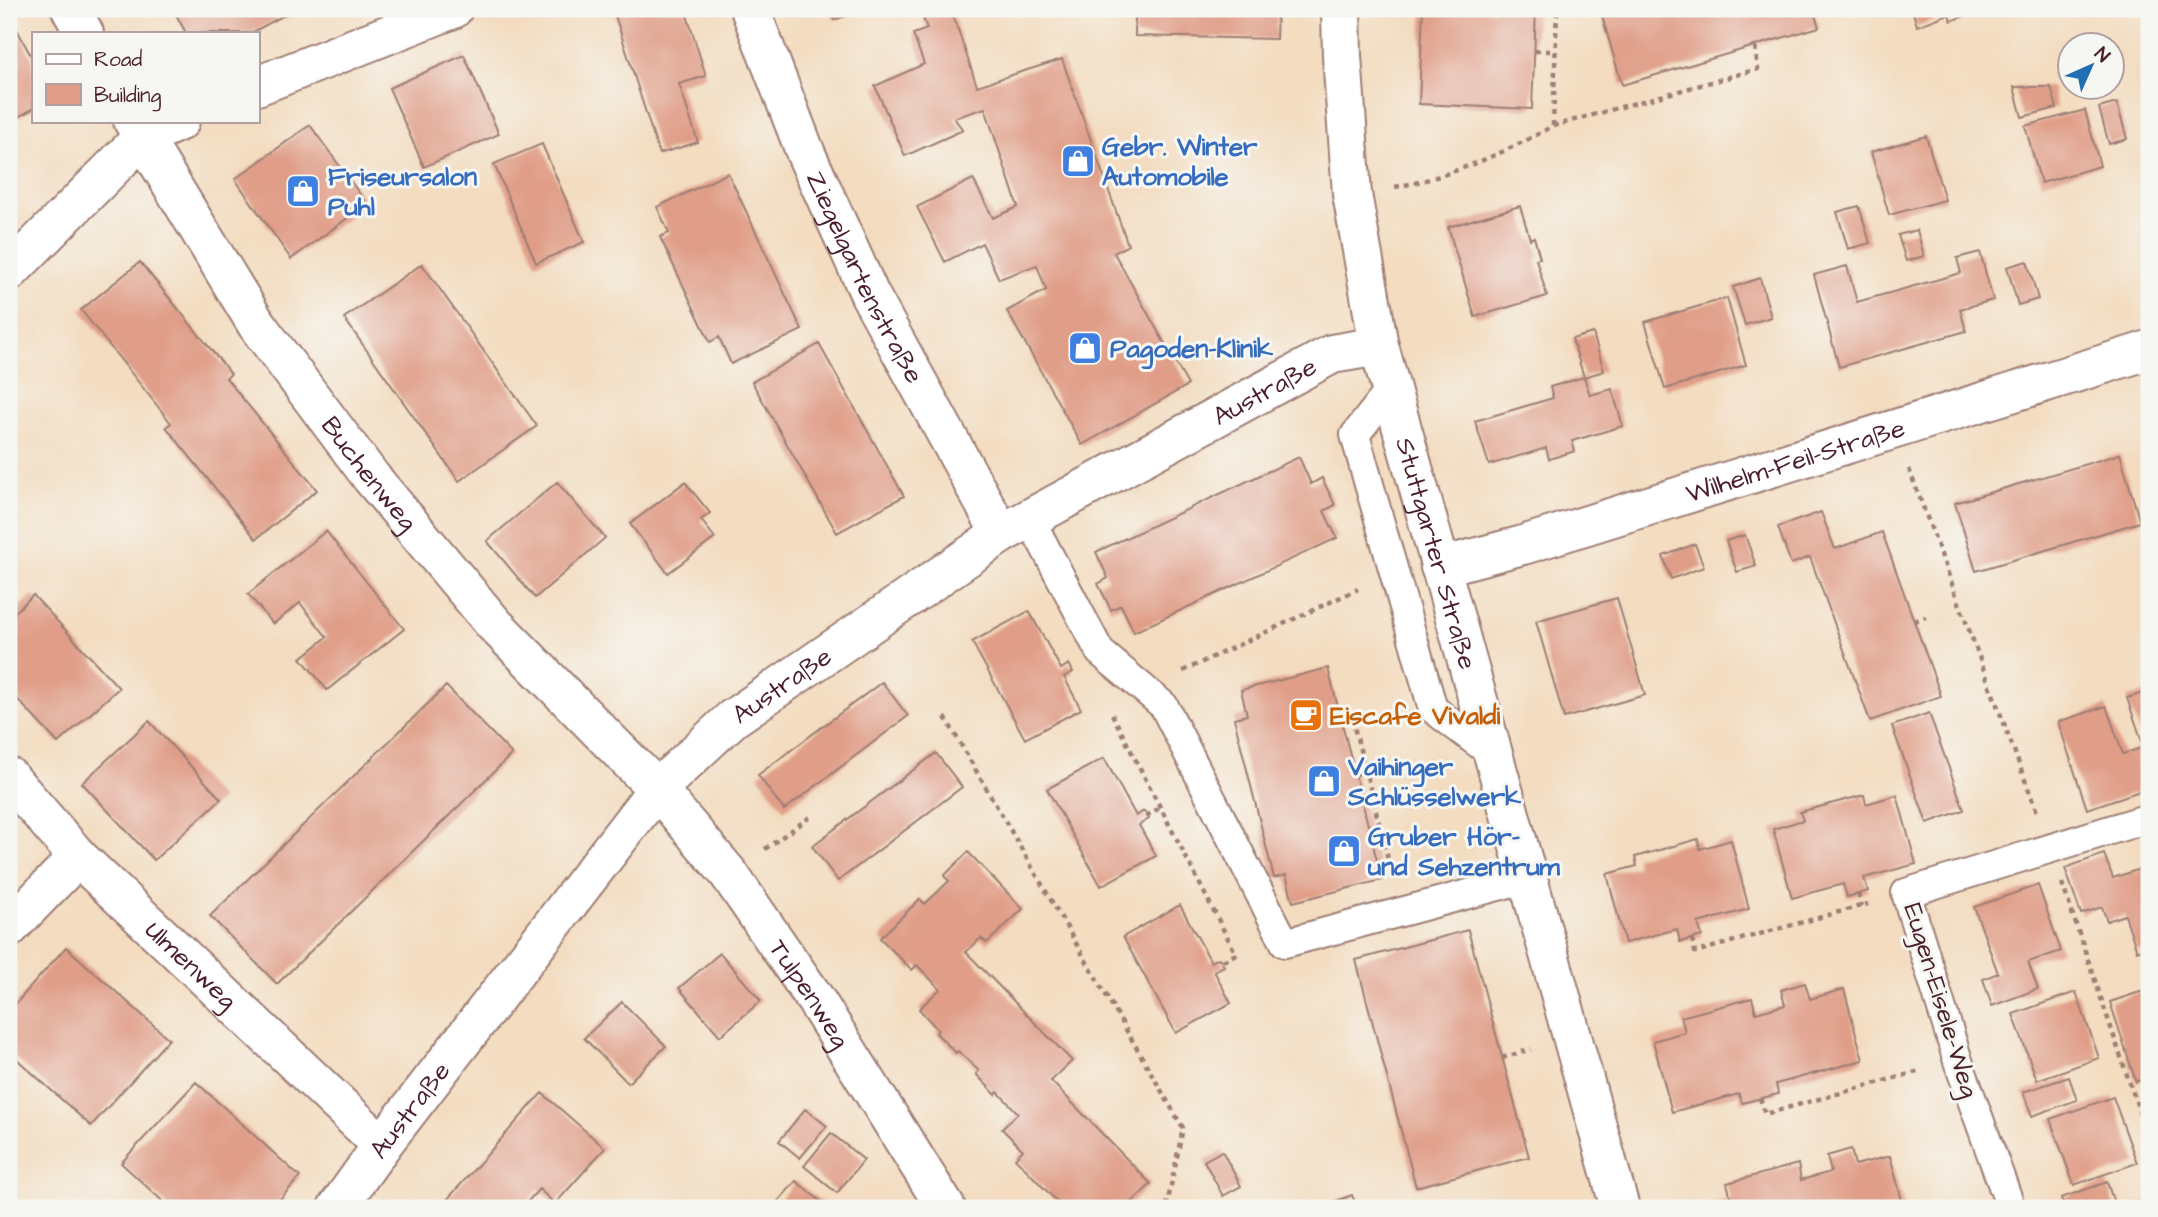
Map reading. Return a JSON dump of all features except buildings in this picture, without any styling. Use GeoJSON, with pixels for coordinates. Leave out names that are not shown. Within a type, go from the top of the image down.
{"type":"FeatureCollection","features":[{"type":"Feature","properties":{"kind":"street"},"geometry":{"type":"LineString","coordinates":[[71,9],[83,32]]}},
{"type":"Feature","properties":{"kind":"street"},"geometry":{"type":"LineString","coordinates":[[259,85],[453,9]]}},
{"type":"Feature","properties":{"kind":"street","name":"Ziegelgartenstraße"},"geometry":{"type":"LineString","coordinates":[[750,9],[806,155],[870,295],[1016,527]]}},
{"type":"Feature","properties":{"kind":"street","name":"Stuttgarter Straße"},"geometry":{"type":"LineString","coordinates":[[1341,9],[1352,194],[1379,346],[1620,1208]]}},
{"type":"Feature","properties":{"kind":"street"},"geometry":{"type":"LineString","coordinates":[[9,272],[137,129],[175,122]]}},
{"type":"Feature","properties":{"kind":"street","name":"Buchenweg"},"geometry":{"type":"LineString","coordinates":[[137,129],[257,325],[371,477],[494,624],[657,789]]}},
{"type":"Feature","properties":{"kind":"street","name":"Austraße"},"geometry":{"type":"LineString","coordinates":[[337,1208],[382,1145],[657,789],[732,719],[1016,527],[1332,354],[1379,346]]}},
{"type":"Feature","properties":{"kind":"street","name":"Wilhelm-Feil-Straße"},"geometry":{"type":"LineString","coordinates":[[1440,568],[1523,545],[2149,349]]}},
{"type":"Feature","properties":{"kind":"street","name":"Ulmenweg"},"geometry":{"type":"LineString","coordinates":[[9,777],[78,857],[382,1145]]}},
{"type":"Feature","properties":{"kind":"street","name":"Tulpenweg"},"geometry":{"type":"LineString","coordinates":[[657,789],[729,874],[815,999],[946,1208]]}},
{"type":"Feature","properties":{"kind":"street"},"geometry":{"type":"LineString","coordinates":[[9,928],[78,857]]}},
{"type":"Feature","properties":{"kind":"lane"},"geometry":{"type":"LineString","coordinates":[[1390,390],[1355,435],[1433,709],[1495,756]]}},
{"type":"Feature","properties":{"kind":"lane"},"geometry":{"type":"LineString","coordinates":[[1016,527],[1100,652],[1164,706],[1285,943],[1528,878]]}},
{"type":"Feature","properties":{"kind":"lane","name":"Eugen-Eisele-Weg"},"geometry":{"type":"LineString","coordinates":[[2011,1208],[1958,1061],[1906,893],[2149,818]]}},
{"type":"Feature","properties":{"kind":"path"},"geometry":{"type":"LineString","coordinates":[[1553,126],[1557,9]]}},
{"type":"Feature","properties":{"kind":"path"},"geometry":{"type":"LineString","coordinates":[[1427,181],[1525,141],[1553,126],[1758,69],[1755,46]]}},
{"type":"Feature","properties":{"kind":"path"},"geometry":{"type":"LineString","coordinates":[[1535,51],[1555,51]]}},
{"type":"Feature","properties":{"kind":"path"},"geometry":{"type":"LineString","coordinates":[[1894,429],[2032,795]]}},
{"type":"Feature","properties":{"kind":"path"},"geometry":{"type":"LineString","coordinates":[[1144,689],[1394,572]]}},
{"type":"Feature","properties":{"kind":"path"},"geometry":{"type":"LineString","coordinates":[[1914,621],[1926,617]]}},
{"type":"Feature","properties":{"kind":"path"},"geometry":{"type":"LineString","coordinates":[[1110,711],[1236,954],[1221,962]]}},
{"type":"Feature","properties":{"kind":"path"},"geometry":{"type":"LineString","coordinates":[[945,717],[1183,1128],[1167,1205],[1164,1208]]}},
{"type":"Feature","properties":{"kind":"path"},"geometry":{"type":"LineString","coordinates":[[1342,721],[1352,719],[1401,912]]}},
{"type":"Feature","properties":{"kind":"path"},"geometry":{"type":"LineString","coordinates":[[1355,774],[1366,772]]}},
{"type":"Feature","properties":{"kind":"path"},"geometry":{"type":"LineString","coordinates":[[1374,803],[1382,802]]}},
{"type":"Feature","properties":{"kind":"path"},"geometry":{"type":"LineString","coordinates":[[1146,816],[1161,807]]}},
{"type":"Feature","properties":{"kind":"path"},"geometry":{"type":"LineString","coordinates":[[784,835],[810,817]]}},
{"type":"Feature","properties":{"kind":"path"},"geometry":{"type":"LineString","coordinates":[[1368,827],[1379,824]]}},
{"type":"Feature","properties":{"kind":"path"},"geometry":{"type":"LineString","coordinates":[[2051,849],[2149,1140]]}},
{"type":"Feature","properties":{"kind":"path"},"geometry":{"type":"LineString","coordinates":[[1692,939],[1695,952],[1906,893]]}},
{"type":"Feature","properties":{"kind":"path"},"geometry":{"type":"LineString","coordinates":[[1858,894],[1862,906]]}},
{"type":"Feature","properties":{"kind":"path"},"geometry":{"type":"LineString","coordinates":[[1502,1058],[1533,1048]]}},
{"type":"Feature","properties":{"kind":"path"},"geometry":{"type":"LineString","coordinates":[[1760,1098],[1765,1114],[1958,1061]]}},
{"type":"Feature","properties":{"kind":"place","name":"Gebr. Winter Automobile"},"geometry":{"type":"Point","coordinates":[1078,161]}},
{"type":"Feature","properties":{"kind":"place","name":"Friseursalon Puhl"},"geometry":{"type":"Point","coordinates":[303,191]}},
{"type":"Feature","properties":{"kind":"place","name":"Pagoden-Klinik"},"geometry":{"type":"Point","coordinates":[1085,348]}},
{"type":"Feature","properties":{"kind":"place","name":"Eiscafe Vivaldi"},"geometry":{"type":"Point","coordinates":[1306,715]}},
{"type":"Feature","properties":{"kind":"place","name":"Vaihinger Schlüsselwerk"},"geometry":{"type":"Point","coordinates":[1324,781]}},
{"type":"Feature","properties":{"kind":"place","name":"Gruber Hör- und Sehzentrum"},"geometry":{"type":"Point","coordinates":[1344,851]}}]}
